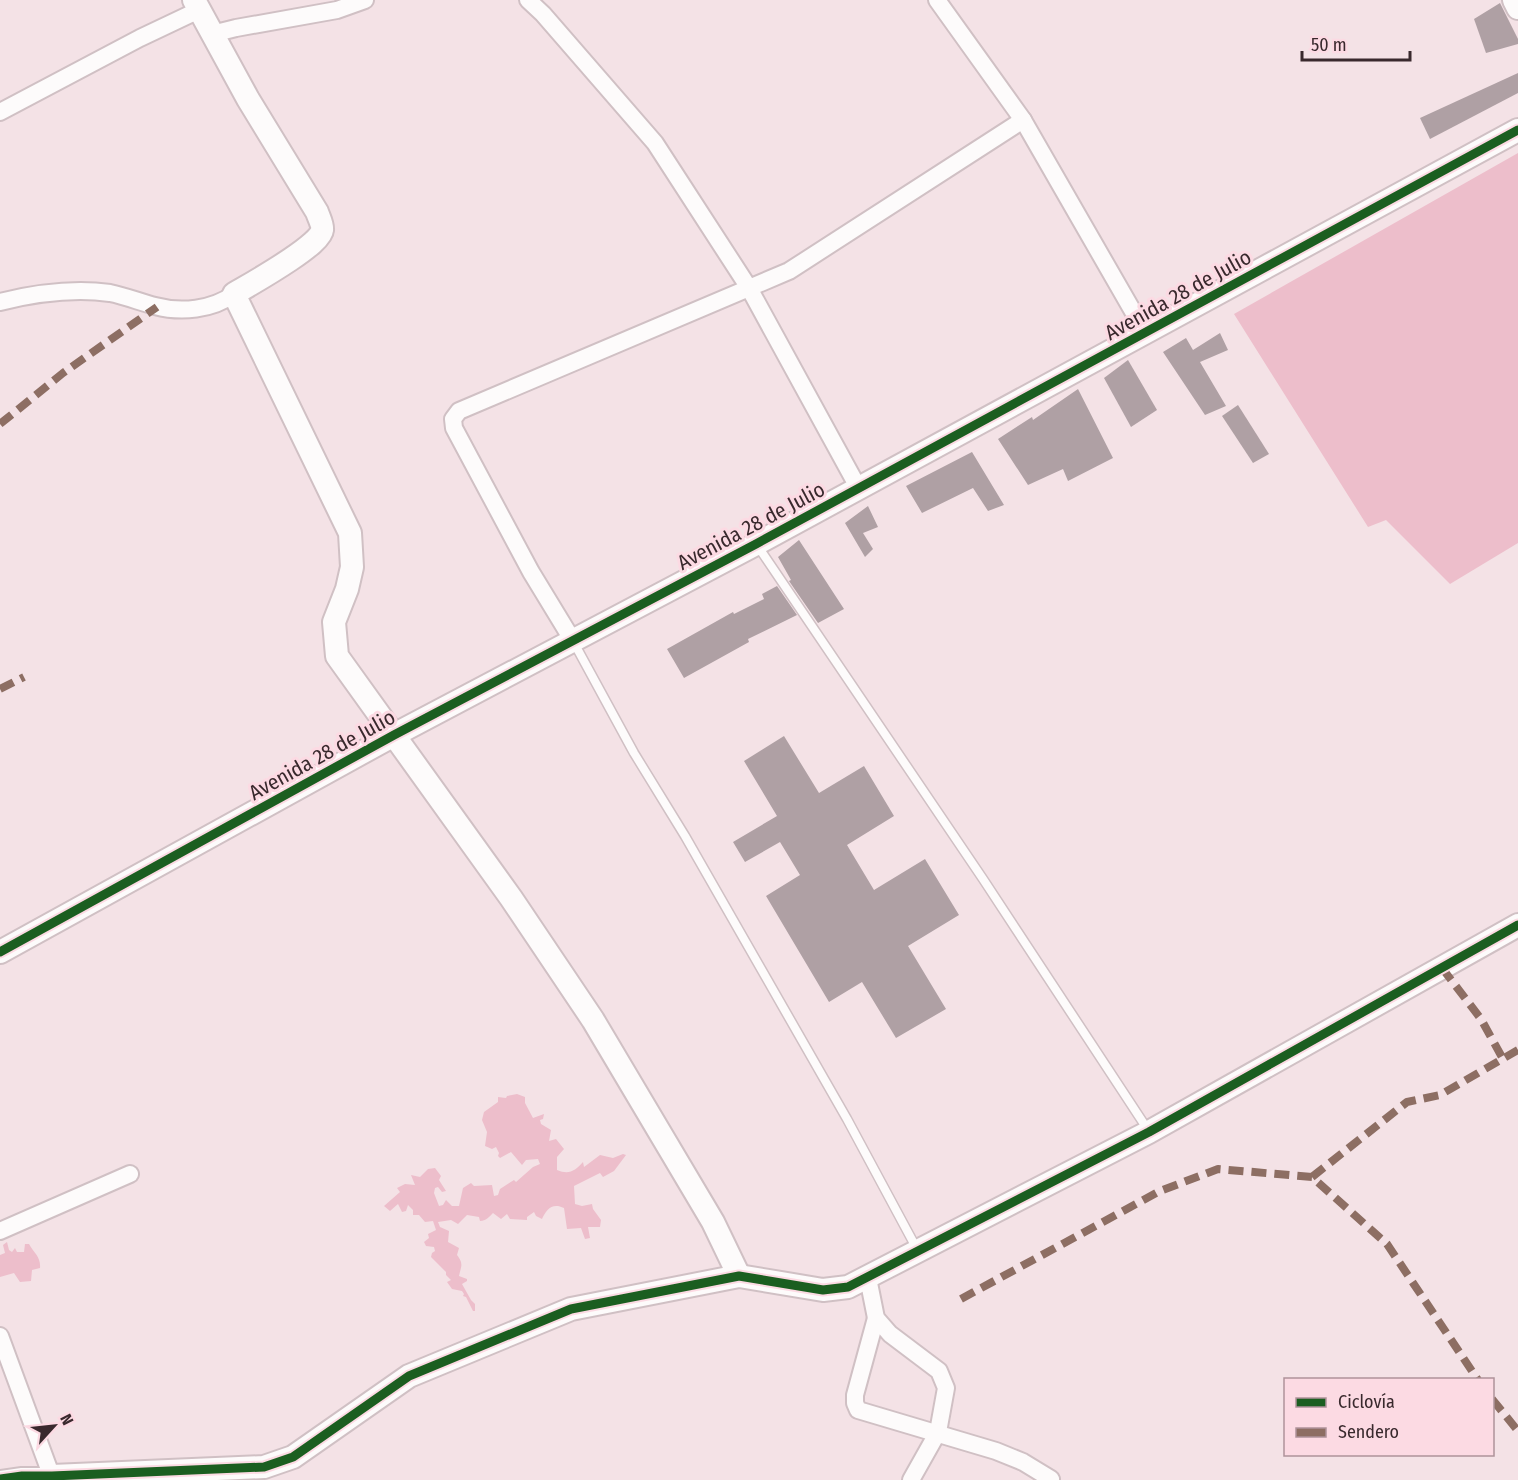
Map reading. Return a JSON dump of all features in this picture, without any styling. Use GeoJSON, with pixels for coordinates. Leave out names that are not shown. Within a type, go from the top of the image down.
{"type":"FeatureCollection","features":[{"type":"Feature","properties":{"kind":"street"},"geometry":{"type":"LineString","coordinates":[[212,34],[337,9],[365,0]]}},
{"type":"Feature","properties":{"kind":"street"},"geometry":{"type":"LineString","coordinates":[[528,0],[543,14],[655,143],[749,288],[859,489]]}},
{"type":"Feature","properties":{"kind":"street"},"geometry":{"type":"LineString","coordinates":[[937,0],[1023,120],[1146,334]]}},
{"type":"Feature","properties":{"kind":"street"},"geometry":{"type":"LineString","coordinates":[[1514,0],[1518,8]]}},
{"type":"Feature","properties":{"kind":"street"},"geometry":{"type":"LineString","coordinates":[[0,112],[140,38],[196,5],[317,212],[322,229],[320,238],[307,248],[223,302],[212,306],[187,309],[157,307],[112,294],[77,291],[38,294],[0,302]]}},
{"type":"Feature","properties":{"kind":"street"},"geometry":{"type":"LineString","coordinates":[[573,641],[531,572],[454,428],[453,419],[459,411],[789,271],[1023,120]]}},
{"type":"Feature","properties":{"kind":"street","name":"Avenida 28 de Julio"},"geometry":{"type":"LineString","coordinates":[[0,952],[394,735],[859,489],[1518,130]]}},
{"type":"Feature","properties":{"kind":"street"},"geometry":{"type":"LineString","coordinates":[[234,294],[350,533],[352,567],[347,589],[334,622],[338,656],[511,898],[593,1020],[713,1222],[739,1276]]}},
{"type":"Feature","properties":{"kind":"street"},"geometry":{"type":"LineString","coordinates":[[0,1479],[22,1476],[53,1478],[264,1467],[293,1458],[409,1376],[572,1309],[739,1276],[823,1290],[848,1287],[1149,1132],[1518,925]]}},
{"type":"Feature","properties":{"kind":"street"},"geometry":{"type":"LineString","coordinates":[[0,1231],[130,1174]]}},
{"type":"Feature","properties":{"kind":"street"},"geometry":{"type":"LineString","coordinates":[[868,1278],[876,1318],[855,1395],[858,1410],[913,1428],[938,1432],[1023,1462],[1052,1479]]}},
{"type":"Feature","properties":{"kind":"street"},"geometry":{"type":"LineString","coordinates":[[876,1318],[890,1334],[939,1371],[946,1388],[938,1432],[911,1480]]}},
{"type":"Feature","properties":{"kind":"street"},"geometry":{"type":"LineString","coordinates":[[0,1336],[53,1478]]}},
{"type":"Feature","properties":{"kind":"lane"},"geometry":{"type":"LineString","coordinates":[[756,544],[983,879],[1149,1132]]}},
{"type":"Feature","properties":{"kind":"lane"},"geometry":{"type":"LineString","coordinates":[[573,641],[634,753],[685,836],[847,1119],[918,1251]]}},
{"type":"Feature","properties":{"kind":"shaded area"},"geometry":{"type":"Polygon","coordinates":[[[1518,153],[1518,543],[1450,584],[1386,520],[1368,527],[1234,314],[1518,153]]]}},
{"type":"Feature","properties":{"kind":"shaded area"},"geometry":{"type":"Polygon","coordinates":[[[517,1094],[525,1097],[525,1103],[533,1118],[544,1114],[543,1119],[540,1120],[541,1124],[551,1130],[549,1141],[556,1139],[564,1149],[557,1157],[557,1170],[571,1171],[583,1162],[584,1167],[600,1155],[613,1158],[626,1155],[614,1171],[603,1177],[600,1173],[574,1186],[575,1204],[582,1206],[592,1204],[601,1220],[600,1227],[588,1227],[590,1238],[585,1239],[581,1228],[567,1229],[564,1208],[560,1206],[553,1206],[542,1219],[534,1212],[527,1217],[527,1220],[510,1219],[507,1214],[501,1219],[493,1213],[482,1221],[479,1217],[467,1215],[458,1224],[451,1220],[438,1222],[440,1227],[449,1231],[448,1242],[459,1248],[457,1255],[461,1265],[459,1276],[467,1279],[462,1284],[475,1304],[475,1311],[473,1311],[462,1291],[452,1289],[447,1282],[451,1280],[446,1272],[431,1257],[435,1251],[434,1247],[426,1246],[424,1242],[429,1238],[428,1234],[436,1230],[433,1221],[425,1222],[419,1215],[413,1215],[413,1210],[408,1205],[406,1211],[402,1212],[398,1204],[390,1211],[384,1206],[400,1192],[397,1188],[405,1184],[415,1185],[411,1175],[420,1177],[428,1169],[435,1168],[441,1176],[439,1180],[446,1191],[442,1192],[438,1187],[435,1188],[434,1193],[439,1206],[443,1205],[446,1200],[452,1206],[459,1206],[463,1188],[471,1183],[474,1186],[492,1185],[494,1196],[498,1195],[500,1189],[514,1180],[516,1182],[540,1164],[538,1159],[526,1160],[522,1165],[511,1152],[500,1158],[496,1147],[492,1149],[485,1146],[487,1132],[482,1120],[484,1112],[498,1102],[498,1097],[506,1098],[517,1094]]]}},
{"type":"Feature","properties":{"kind":"shaded area"},"geometry":{"type":"Polygon","coordinates":[[[7,1242],[12,1252],[15,1248],[17,1252],[24,1252],[25,1244],[29,1244],[37,1255],[40,1268],[32,1270],[31,1281],[20,1282],[14,1273],[0,1277],[0,1255],[5,1253],[3,1245],[7,1242]]]}},
{"type":"Feature","properties":{"kind":"building"},"geometry":{"type":"Polygon","coordinates":[[[1500,3],[1518,39],[1518,44],[1486,53],[1474,19],[1500,3]]]}},
{"type":"Feature","properties":{"kind":"building"},"geometry":{"type":"Polygon","coordinates":[[[1518,73],[1518,93],[1430,139],[1420,118],[1518,73]]]}},
{"type":"Feature","properties":{"kind":"building"},"geometry":{"type":"Polygon","coordinates":[[[1220,333],[1228,350],[1200,362],[1226,406],[1205,415],[1163,352],[1186,338],[1193,350],[1220,333]]]}},
{"type":"Feature","properties":{"kind":"building"},"geometry":{"type":"Polygon","coordinates":[[[1128,360],[1157,410],[1131,427],[1104,378],[1128,360]]]}},
{"type":"Feature","properties":{"kind":"building"},"geometry":{"type":"Polygon","coordinates":[[[1078,389],[1113,458],[1068,481],[1063,469],[1028,485],[998,439],[1032,417],[1033,420],[1078,389]]]}},
{"type":"Feature","properties":{"kind":"building"},"geometry":{"type":"Polygon","coordinates":[[[1238,405],[1269,454],[1253,463],[1222,416],[1238,405]]]}},
{"type":"Feature","properties":{"kind":"building"},"geometry":{"type":"Polygon","coordinates":[[[972,452],[1004,505],[988,511],[973,488],[922,513],[906,486],[972,452]]]}},
{"type":"Feature","properties":{"kind":"building"},"geometry":{"type":"Polygon","coordinates":[[[868,506],[878,527],[863,533],[873,549],[865,557],[845,523],[868,506]]]}},
{"type":"Feature","properties":{"kind":"building"},"geometry":{"type":"Polygon","coordinates":[[[799,540],[844,609],[818,623],[789,581],[791,580],[778,557],[799,540]]]}},
{"type":"Feature","properties":{"kind":"building"},"geometry":{"type":"Polygon","coordinates":[[[777,586],[797,615],[748,639],[749,642],[684,678],[667,649],[733,612],[734,614],[764,599],[762,594],[777,586]]]}},
{"type":"Feature","properties":{"kind":"building"},"geometry":{"type":"Polygon","coordinates":[[[784,736],[819,793],[864,766],[894,816],[847,845],[874,890],[925,859],[959,915],[908,946],[946,1009],[896,1038],[862,982],[829,1002],[766,896],[800,875],[780,842],[745,862],[733,842],[777,816],[744,761],[784,736]]]}},
{"type":"Feature","properties":{"kind":"marked path"},"geometry":{"type":"LineString","coordinates":[[0,424],[63,373],[157,307]]}},
{"type":"Feature","properties":{"kind":"marked path"},"geometry":{"type":"LineString","coordinates":[[0,689],[24,677]]}},
{"type":"Feature","properties":{"kind":"marked path"},"geometry":{"type":"LineString","coordinates":[[1442,968],[1481,1019],[1503,1059]]}},
{"type":"Feature","properties":{"kind":"marked path"},"geometry":{"type":"LineString","coordinates":[[1312,1177],[1407,1102],[1440,1095],[1518,1050]]}},
{"type":"Feature","properties":{"kind":"marked path"},"geometry":{"type":"LineString","coordinates":[[961,1299],[1160,1191],[1218,1169],[1312,1177],[1387,1244],[1477,1378]]}},
{"type":"Feature","properties":{"kind":"marked path"},"geometry":{"type":"LineString","coordinates":[[1494,1401],[1518,1431]]}},
{"type":"Feature","properties":{"kind":"cycle path"},"geometry":{"type":"LineString","coordinates":[[0,952],[394,735],[756,544],[1518,130]]}},
{"type":"Feature","properties":{"kind":"cycle path"},"geometry":{"type":"LineString","coordinates":[[0,1479],[22,1476],[264,1467],[293,1457],[409,1376],[571,1309],[739,1276],[823,1290],[848,1287],[1149,1132],[1518,925]]}}]}
